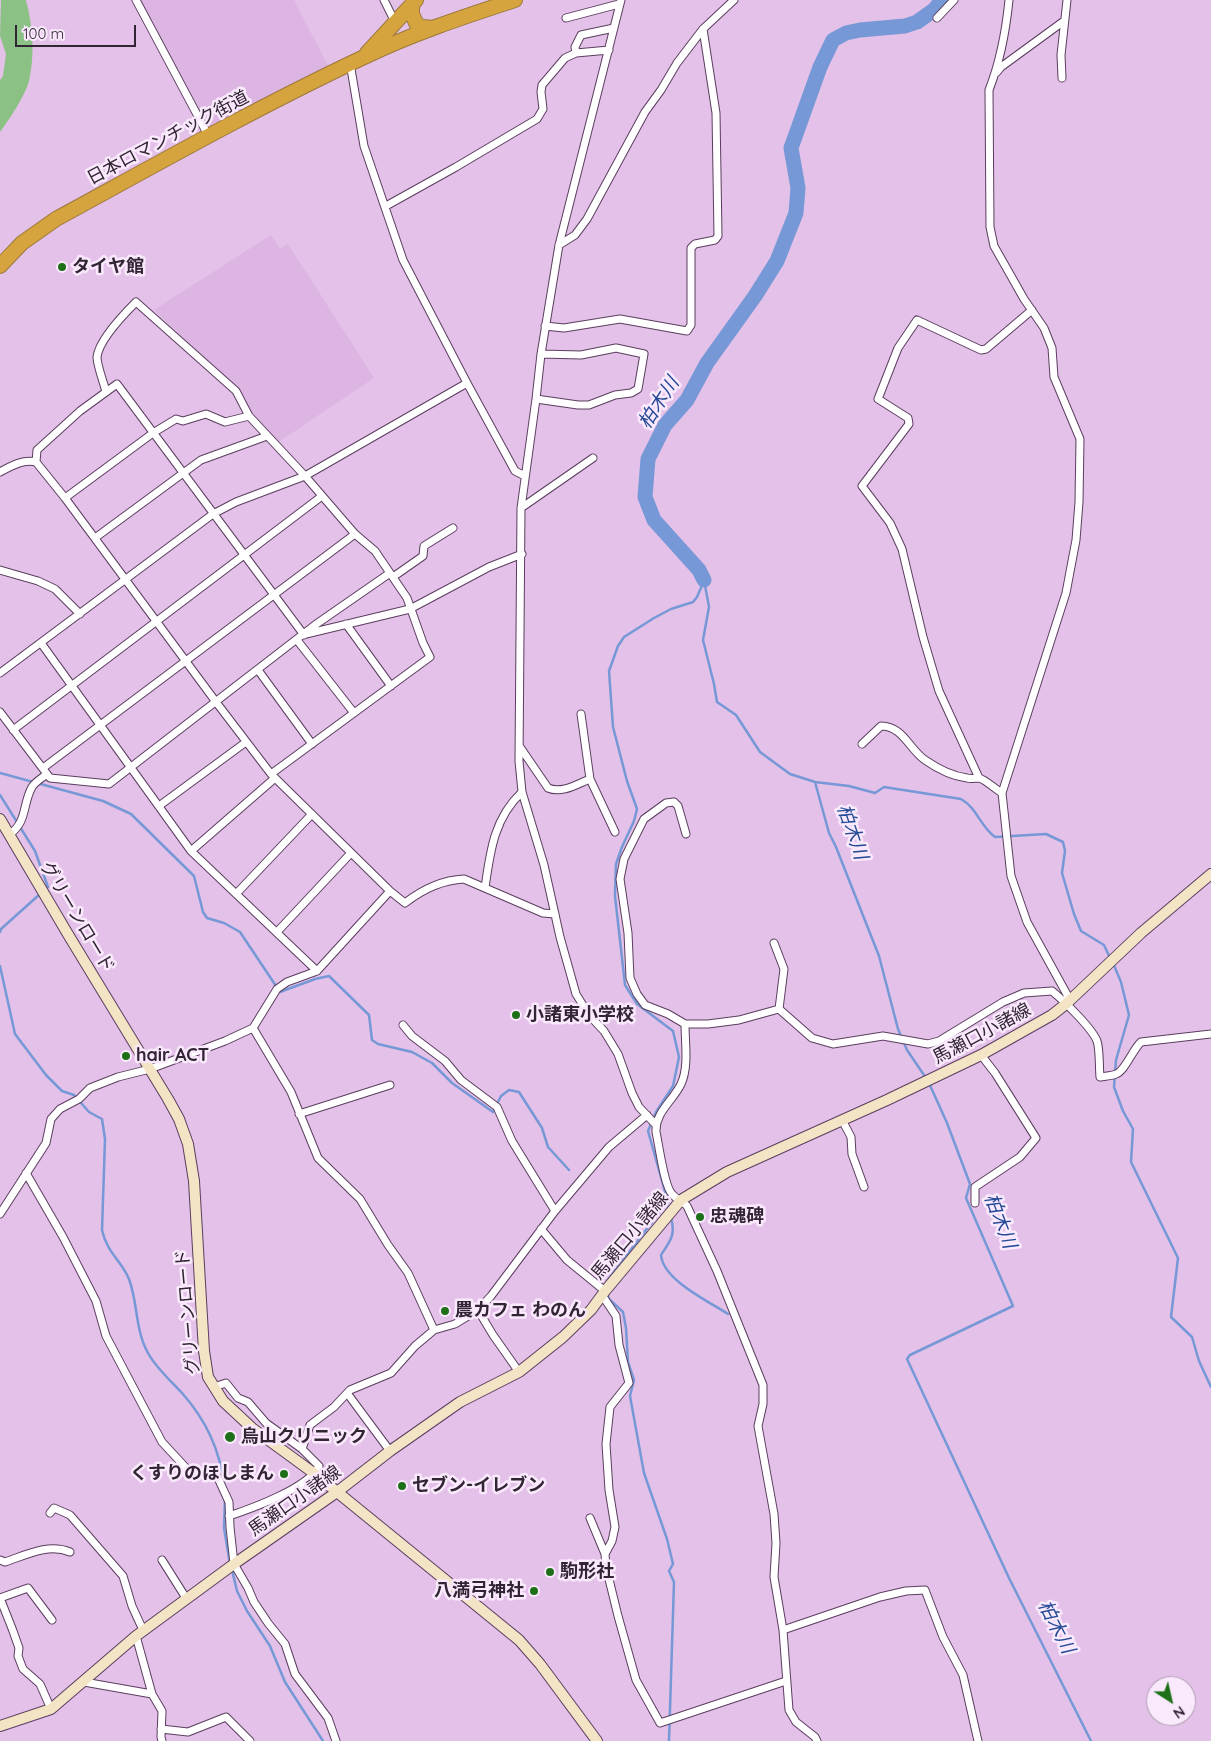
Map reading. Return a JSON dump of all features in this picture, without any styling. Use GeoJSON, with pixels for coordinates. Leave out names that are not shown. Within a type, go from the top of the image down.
{"type":"FeatureCollection","features":[{"type":"Feature","properties":{"kind":"highway","name":"日本ロマンチック街道"},"geometry":{"type":"LineString","coordinates":[[0,266],[22,243],[56,219],[350,63],[433,28],[515,0]]}},
{"type":"Feature","properties":{"kind":"highway"},"geometry":{"type":"LineString","coordinates":[[363,57],[414,2]]}},
{"type":"Feature","properties":{"kind":"highway"},"geometry":{"type":"LineString","coordinates":[[414,2],[412,14],[417,25],[433,28]]}},
{"type":"Feature","properties":{"kind":"main road","name":"グリーンロード"},"geometry":{"type":"LineString","coordinates":[[0,819],[179,1119],[188,1144],[194,1181],[204,1351],[208,1377],[224,1401],[252,1428],[315,1474],[519,1640],[546,1671],[598,1741]]}},
{"type":"Feature","properties":{"kind":"main road","name":"馬瀬口小諸線"},"geometry":{"type":"LineString","coordinates":[[0,1726],[51,1709],[140,1633],[390,1451],[460,1402],[519,1372],[562,1337],[591,1310],[681,1200],[727,1172],[981,1055],[1052,1015],[1142,933],[1211,874]]}},
{"type":"Feature","properties":{"kind":"street"},"geometry":{"type":"LineString","coordinates":[[136,0],[209,137]]}},
{"type":"Feature","properties":{"kind":"street"},"geometry":{"type":"LineString","coordinates":[[384,0],[395,22]]}},
{"type":"Feature","properties":{"kind":"street"},"geometry":{"type":"LineString","coordinates":[[559,245],[576,235],[587,219],[645,112],[677,64],[703,29],[734,0]]}},
{"type":"Feature","properties":{"kind":"street"},"geometry":{"type":"LineString","coordinates":[[937,18],[954,0]]}},
{"type":"Feature","properties":{"kind":"street"},"geometry":{"type":"LineString","coordinates":[[1009,0],[995,76],[990,90],[990,227],[994,246],[1044,328],[1052,348],[1054,377],[1080,439],[1076,540],[1066,593],[1002,793],[1012,876],[1027,922],[1068,1002],[1097,1041],[1100,1077],[1116,1075],[1120,1072],[1141,1042],[1211,1034]]}},
{"type":"Feature","properties":{"kind":"street"},"geometry":{"type":"LineString","coordinates":[[1062,78],[1061,55],[1067,0]]}},
{"type":"Feature","properties":{"kind":"street"},"geometry":{"type":"LineString","coordinates":[[566,18],[620,2],[559,245],[540,354],[536,399],[521,508],[519,761],[522,792],[541,856],[576,994],[590,1015],[604,1031],[618,1054],[639,1107],[656,1125]]}},
{"type":"Feature","properties":{"kind":"street"},"geometry":{"type":"LineString","coordinates":[[995,76],[1001,67],[1064,21]]}},
{"type":"Feature","properties":{"kind":"street"},"geometry":{"type":"LineString","coordinates":[[576,53],[575,47],[581,35],[614,28]]}},
{"type":"Feature","properties":{"kind":"street"},"geometry":{"type":"LineString","coordinates":[[545,326],[564,328],[620,319],[687,331],[691,326],[691,248],[695,244],[715,240],[718,236],[716,113],[703,29]]}},
{"type":"Feature","properties":{"kind":"street"},"geometry":{"type":"LineString","coordinates":[[386,206],[537,119],[543,109],[542,85],[565,58],[576,53],[609,50]]}},
{"type":"Feature","properties":{"kind":"street"},"geometry":{"type":"LineString","coordinates":[[350,63],[364,146],[403,260],[466,383],[515,471],[525,476]]}},
{"type":"Feature","properties":{"kind":"street"},"geometry":{"type":"LineString","coordinates":[[106,392],[97,358],[102,344],[123,315],[136,302],[236,391],[249,416],[305,476],[355,534],[376,551],[407,598],[430,657],[312,744],[273,776],[192,850]]}},
{"type":"Feature","properties":{"kind":"street"},"geometry":{"type":"LineString","coordinates":[[1002,793],[979,778],[939,691],[923,637],[902,549],[890,523],[862,486],[909,424],[908,418],[878,399],[898,348],[917,320],[981,350],[986,349],[1032,310]]}},
{"type":"Feature","properties":{"kind":"street"},"geometry":{"type":"LineString","coordinates":[[536,399],[589,405],[615,395],[631,393],[638,389],[644,354],[616,348],[581,355],[540,354]]}},
{"type":"Feature","properties":{"kind":"street"},"geometry":{"type":"LineString","coordinates":[[0,673],[213,514],[236,502],[305,476],[466,383]]}},
{"type":"Feature","properties":{"kind":"street"},"geometry":{"type":"LineString","coordinates":[[36,462],[37,450],[80,411],[118,384],[153,434],[304,635]]}},
{"type":"Feature","properties":{"kind":"street"},"geometry":{"type":"LineString","coordinates":[[65,498],[176,419],[182,421],[206,414],[225,422],[249,416]]}},
{"type":"Feature","properties":{"kind":"street"},"geometry":{"type":"LineString","coordinates":[[95,538],[200,460],[267,436]]}},
{"type":"Feature","properties":{"kind":"street"},"geometry":{"type":"LineString","coordinates":[[521,508],[593,458]]}},
{"type":"Feature","properties":{"kind":"street"},"geometry":{"type":"LineString","coordinates":[[0,472],[10,466],[29,460],[36,462],[273,776],[390,891],[405,903],[426,889],[450,880],[464,880],[543,913],[555,914]]}},
{"type":"Feature","properties":{"kind":"street"},"geometry":{"type":"LineString","coordinates":[[14,730],[322,496]]}},
{"type":"Feature","properties":{"kind":"street"},"geometry":{"type":"LineString","coordinates":[[0,712],[50,778],[106,785],[297,640],[391,575],[423,556],[424,546],[453,528]]}},
{"type":"Feature","properties":{"kind":"street"},"geometry":{"type":"LineString","coordinates":[[9,835],[22,822],[32,786],[45,771],[101,725],[355,534]]}},
{"type":"Feature","properties":{"kind":"street"},"geometry":{"type":"LineString","coordinates":[[304,635],[410,608],[489,567],[522,554]]}},
{"type":"Feature","properties":{"kind":"street"},"geometry":{"type":"LineString","coordinates":[[0,570],[38,581],[55,590],[80,614]]}},
{"type":"Feature","properties":{"kind":"street"},"geometry":{"type":"LineString","coordinates":[[346,624],[391,686]]}},
{"type":"Feature","properties":{"kind":"street"},"geometry":{"type":"LineString","coordinates":[[297,640],[354,713]]}},
{"type":"Feature","properties":{"kind":"street"},"geometry":{"type":"LineString","coordinates":[[41,642],[192,850],[317,971]]}},
{"type":"Feature","properties":{"kind":"street"},"geometry":{"type":"LineString","coordinates":[[258,670],[312,744]]}},
{"type":"Feature","properties":{"kind":"street"},"geometry":{"type":"LineString","coordinates":[[581,714],[590,779],[615,832]]}},
{"type":"Feature","properties":{"kind":"street"},"geometry":{"type":"LineString","coordinates":[[862,744],[881,726],[888,726],[897,730],[917,754],[935,767],[946,773],[968,779],[979,778]]}},
{"type":"Feature","properties":{"kind":"street"},"geometry":{"type":"LineString","coordinates":[[159,806],[246,742]]}},
{"type":"Feature","properties":{"kind":"street"},"geometry":{"type":"LineString","coordinates":[[520,747],[548,788],[552,790],[565,790],[590,779]]}},
{"type":"Feature","properties":{"kind":"street"},"geometry":{"type":"LineString","coordinates":[[484,888],[491,849],[497,830],[511,802],[522,792]]}},
{"type":"Feature","properties":{"kind":"street"},"geometry":{"type":"LineString","coordinates":[[686,834],[678,806],[674,802],[666,803],[644,820],[624,859],[620,879],[628,933],[630,978],[637,994],[645,1005],[668,1014],[685,1024],[708,1024],[739,1020],[779,1009]]}},
{"type":"Feature","properties":{"kind":"street"},"geometry":{"type":"LineString","coordinates":[[236,894],[312,814]]}},
{"type":"Feature","properties":{"kind":"street"},"geometry":{"type":"LineString","coordinates":[[277,932],[351,853]]}},
{"type":"Feature","properties":{"kind":"street"},"geometry":{"type":"LineString","coordinates":[[0,1214],[46,1143],[50,1119],[60,1109],[79,1099],[90,1088],[225,1042],[253,1028],[277,989],[287,982],[317,971],[390,891]]}},
{"type":"Feature","properties":{"kind":"street"},"geometry":{"type":"LineString","coordinates":[[774,943],[784,969],[779,1009]]}},
{"type":"Feature","properties":{"kind":"street"},"geometry":{"type":"LineString","coordinates":[[779,1009],[812,1038],[832,1044],[883,1036],[928,1044],[939,1042],[1003,1002],[1024,993],[1052,991],[1068,1002]]}},
{"type":"Feature","properties":{"kind":"street"},"geometry":{"type":"LineString","coordinates":[[685,1024],[685,1068],[682,1082],[660,1113],[656,1125],[666,1182],[671,1194],[687,1206],[717,1271],[763,1385],[763,1404],[758,1426],[774,1514],[776,1542],[774,1577],[783,1630],[789,1710],[796,1722],[815,1737],[817,1741]]}},
{"type":"Feature","properties":{"kind":"street"},"geometry":{"type":"LineString","coordinates":[[403,1025],[412,1036],[445,1062],[461,1080],[496,1107],[512,1141],[554,1211]]}},
{"type":"Feature","properties":{"kind":"street"},"geometry":{"type":"LineString","coordinates":[[253,1028],[291,1092],[318,1158],[360,1199],[388,1245],[408,1273],[434,1330]]}},
{"type":"Feature","properties":{"kind":"street"},"geometry":{"type":"LineString","coordinates":[[975,1203],[975,1187],[1020,1157],[1036,1138],[995,1073],[981,1055]]}},
{"type":"Feature","properties":{"kind":"street"},"geometry":{"type":"LineString","coordinates":[[299,1114],[390,1085]]}},
{"type":"Feature","properties":{"kind":"street"},"geometry":{"type":"LineString","coordinates":[[302,1449],[310,1425],[334,1407],[350,1390],[391,1374],[415,1346],[434,1330],[455,1324],[478,1310],[492,1296],[554,1211],[609,1147],[647,1115]]}},
{"type":"Feature","properties":{"kind":"street"},"geometry":{"type":"LineString","coordinates":[[842,1120],[851,1137],[852,1154],[864,1188]]}},
{"type":"Feature","properties":{"kind":"street"},"geometry":{"type":"LineString","coordinates":[[26,1174],[63,1237],[96,1301],[106,1336],[162,1442],[187,1469],[218,1478],[230,1502],[229,1516],[234,1564],[254,1602],[285,1644],[295,1674],[328,1718],[335,1741]]}},
{"type":"Feature","properties":{"kind":"street"},"geometry":{"type":"LineString","coordinates":[[541,1229],[568,1260],[603,1293],[616,1316],[619,1344],[629,1383],[610,1407],[606,1444],[609,1490],[616,1527],[612,1541],[605,1554]]}},
{"type":"Feature","properties":{"kind":"street"},"geometry":{"type":"LineString","coordinates":[[478,1310],[519,1372]]}},
{"type":"Feature","properties":{"kind":"street"},"geometry":{"type":"LineString","coordinates":[[214,1386],[226,1383],[238,1398],[248,1402],[266,1423],[302,1449],[319,1466],[315,1474],[285,1493],[253,1508],[229,1516]]}},
{"type":"Feature","properties":{"kind":"street"},"geometry":{"type":"LineString","coordinates":[[347,1393],[390,1451]]}},
{"type":"Feature","properties":{"kind":"street"},"geometry":{"type":"LineString","coordinates":[[50,1513],[54,1508],[70,1515],[123,1576],[140,1633],[152,1694],[162,1711],[162,1741]]}},
{"type":"Feature","properties":{"kind":"street"},"geometry":{"type":"LineString","coordinates":[[590,1518],[605,1554],[606,1567],[636,1680],[660,1723],[786,1681]]}},
{"type":"Feature","properties":{"kind":"street"},"geometry":{"type":"LineString","coordinates":[[0,1560],[5,1562],[44,1549],[62,1549],[70,1552]]}},
{"type":"Feature","properties":{"kind":"street"},"geometry":{"type":"LineString","coordinates":[[162,1560],[186,1598]]}},
{"type":"Feature","properties":{"kind":"street"},"geometry":{"type":"LineString","coordinates":[[51,1709],[40,1684],[23,1669],[18,1656],[19,1648],[14,1631],[0,1598],[28,1588],[52,1620]]}},
{"type":"Feature","properties":{"kind":"street"},"geometry":{"type":"LineString","coordinates":[[783,1630],[880,1597],[906,1591],[925,1590],[943,1637],[963,1675],[978,1741]]}},
{"type":"Feature","properties":{"kind":"street"},"geometry":{"type":"LineString","coordinates":[[84,1682],[152,1694]]}},
{"type":"Feature","properties":{"kind":"street"},"geometry":{"type":"LineString","coordinates":[[161,1729],[188,1732],[226,1717],[250,1741]]}},
{"type":"Feature","properties":{"kind":"shaded area"},"geometry":{"type":"Polygon","coordinates":[[[139,0],[294,0],[329,68],[207,131],[139,0]]]}},
{"type":"Feature","properties":{"kind":"shaded area"},"geometry":{"type":"Polygon","coordinates":[[[271,235],[280,249],[288,244],[374,378],[277,443],[255,421],[236,388],[154,310],[271,235]]]}},
{"type":"Feature","properties":{"kind":"green space"},"geometry":{"type":"Polygon","coordinates":[[[1,0],[26,0],[32,30],[33,51],[27,87],[0,132],[0,80],[3,76],[6,54],[0,36],[1,0]]]}},
{"type":"Feature","properties":{"kind":"waterway","name":"柏木川"},"geometry":{"type":"LineString","coordinates":[[704,580],[699,570],[654,520],[645,497],[648,459],[665,425],[687,400],[707,363],[755,296],[777,261],[796,213],[798,188],[791,148],[820,67],[833,40],[846,33],[905,26],[917,22],[934,10],[942,0]]}},
{"type":"Feature","properties":{"kind":"waterway","name":"柏木川"},"geometry":{"type":"LineString","coordinates":[[704,580],[709,607],[703,640],[717,702],[736,715],[760,752],[790,774],[815,782],[829,833],[879,956],[898,1029],[907,1050],[926,1078]]}},
{"type":"Feature","properties":{"kind":"waterway"},"geometry":{"type":"LineString","coordinates":[[668,1210],[666,1195],[648,1131],[656,1112],[673,1086],[679,1057],[673,1031],[637,1004],[625,985],[615,896],[616,864],[637,809],[627,781],[613,727],[609,671],[618,646],[624,637],[671,609],[693,602],[704,581]]}},
{"type":"Feature","properties":{"kind":"waterway"},"geometry":{"type":"LineString","coordinates":[[0,773],[103,801],[131,814],[194,876],[203,912],[207,918],[224,923],[240,932],[280,992],[329,976],[369,1015],[372,1040],[378,1044],[412,1052],[432,1063],[452,1083],[493,1112],[501,1096],[509,1090],[519,1092],[542,1128],[548,1147],[569,1170]]}},
{"type":"Feature","properties":{"kind":"waterway"},"geometry":{"type":"LineString","coordinates":[[815,782],[849,786],[875,793],[884,787],[961,799],[971,807],[995,837],[1046,834],[1063,842],[1065,851],[1062,873],[1074,914],[1081,931],[1104,945],[1110,958]]}},
{"type":"Feature","properties":{"kind":"waterway"},"geometry":{"type":"LineString","coordinates":[[0,795],[35,851],[48,887],[44,890]]}},
{"type":"Feature","properties":{"kind":"waterway"},"geometry":{"type":"LineString","coordinates":[[0,932],[40,894]]}},
{"type":"Feature","properties":{"kind":"waterway"},"geometry":{"type":"LineString","coordinates":[[1113,963],[1121,982],[1129,1015],[1116,1060],[1114,1087],[1123,1111],[1133,1129],[1131,1162],[1178,1258],[1171,1317],[1192,1337],[1199,1361],[1211,1387]]}},
{"type":"Feature","properties":{"kind":"waterway"},"geometry":{"type":"LineString","coordinates":[[0,966],[15,1034],[46,1075],[62,1091],[74,1095],[89,1112],[102,1119],[105,1139],[102,1230],[104,1238],[129,1279],[141,1335],[148,1353],[159,1369],[191,1403],[205,1424],[219,1459],[224,1485]]}},
{"type":"Feature","properties":{"kind":"waterway","name":"柏木川"},"geometry":{"type":"LineString","coordinates":[[929,1083],[947,1123],[970,1184],[966,1198],[1013,1306],[910,1355],[907,1359],[1009,1578],[1091,1741]]}},
{"type":"Feature","properties":{"kind":"waterway"},"geometry":{"type":"LineString","coordinates":[[607,1281],[666,1204]]}},
{"type":"Feature","properties":{"kind":"waterway"},"geometry":{"type":"LineString","coordinates":[[671,1218],[672,1233],[661,1255],[664,1264],[670,1273],[688,1289],[728,1314]]}},
{"type":"Feature","properties":{"kind":"waterway"},"geometry":{"type":"LineString","coordinates":[[607,1293],[609,1299],[623,1312],[628,1362],[634,1380],[630,1396],[644,1473],[667,1539],[673,1564],[669,1571],[674,1582],[669,1741]]}},
{"type":"Feature","properties":{"kind":"waterway"},"geometry":{"type":"LineString","coordinates":[[225,1498],[224,1528],[230,1564]]}},
{"type":"Feature","properties":{"kind":"waterway"},"geometry":{"type":"LineString","coordinates":[[232,1570],[237,1591],[247,1611],[270,1646],[285,1682],[323,1741]]}},
{"type":"Feature","properties":{"kind":"place","name":"タイヤ館"},"geometry":{"type":"Point","coordinates":[62,267]}},
{"type":"Feature","properties":{"kind":"place","name":"小諸東小学校"},"geometry":{"type":"Point","coordinates":[516,1015]}},
{"type":"Feature","properties":{"kind":"place","name":"hair ACT"},"geometry":{"type":"Point","coordinates":[126,1056]}},
{"type":"Feature","properties":{"kind":"place","name":"忠魂碑"},"geometry":{"type":"Point","coordinates":[700,1217]}},
{"type":"Feature","properties":{"kind":"place","name":"農カフェ わのん"},"geometry":{"type":"Point","coordinates":[445,1311]}},
{"type":"Feature","properties":{"kind":"place","name":"烏山クリニック"},"geometry":{"type":"Point","coordinates":[230,1437]}},
{"type":"Feature","properties":{"kind":"place","name":"くすりのほしまん"},"geometry":{"type":"Point","coordinates":[284,1474]}},
{"type":"Feature","properties":{"kind":"place","name":"セブン-イレブン"},"geometry":{"type":"Point","coordinates":[402,1486]}},
{"type":"Feature","properties":{"kind":"place","name":"駒形社"},"geometry":{"type":"Point","coordinates":[550,1572]}},
{"type":"Feature","properties":{"kind":"place","name":"八満弓神社"},"geometry":{"type":"Point","coordinates":[534,1591]}}]}
